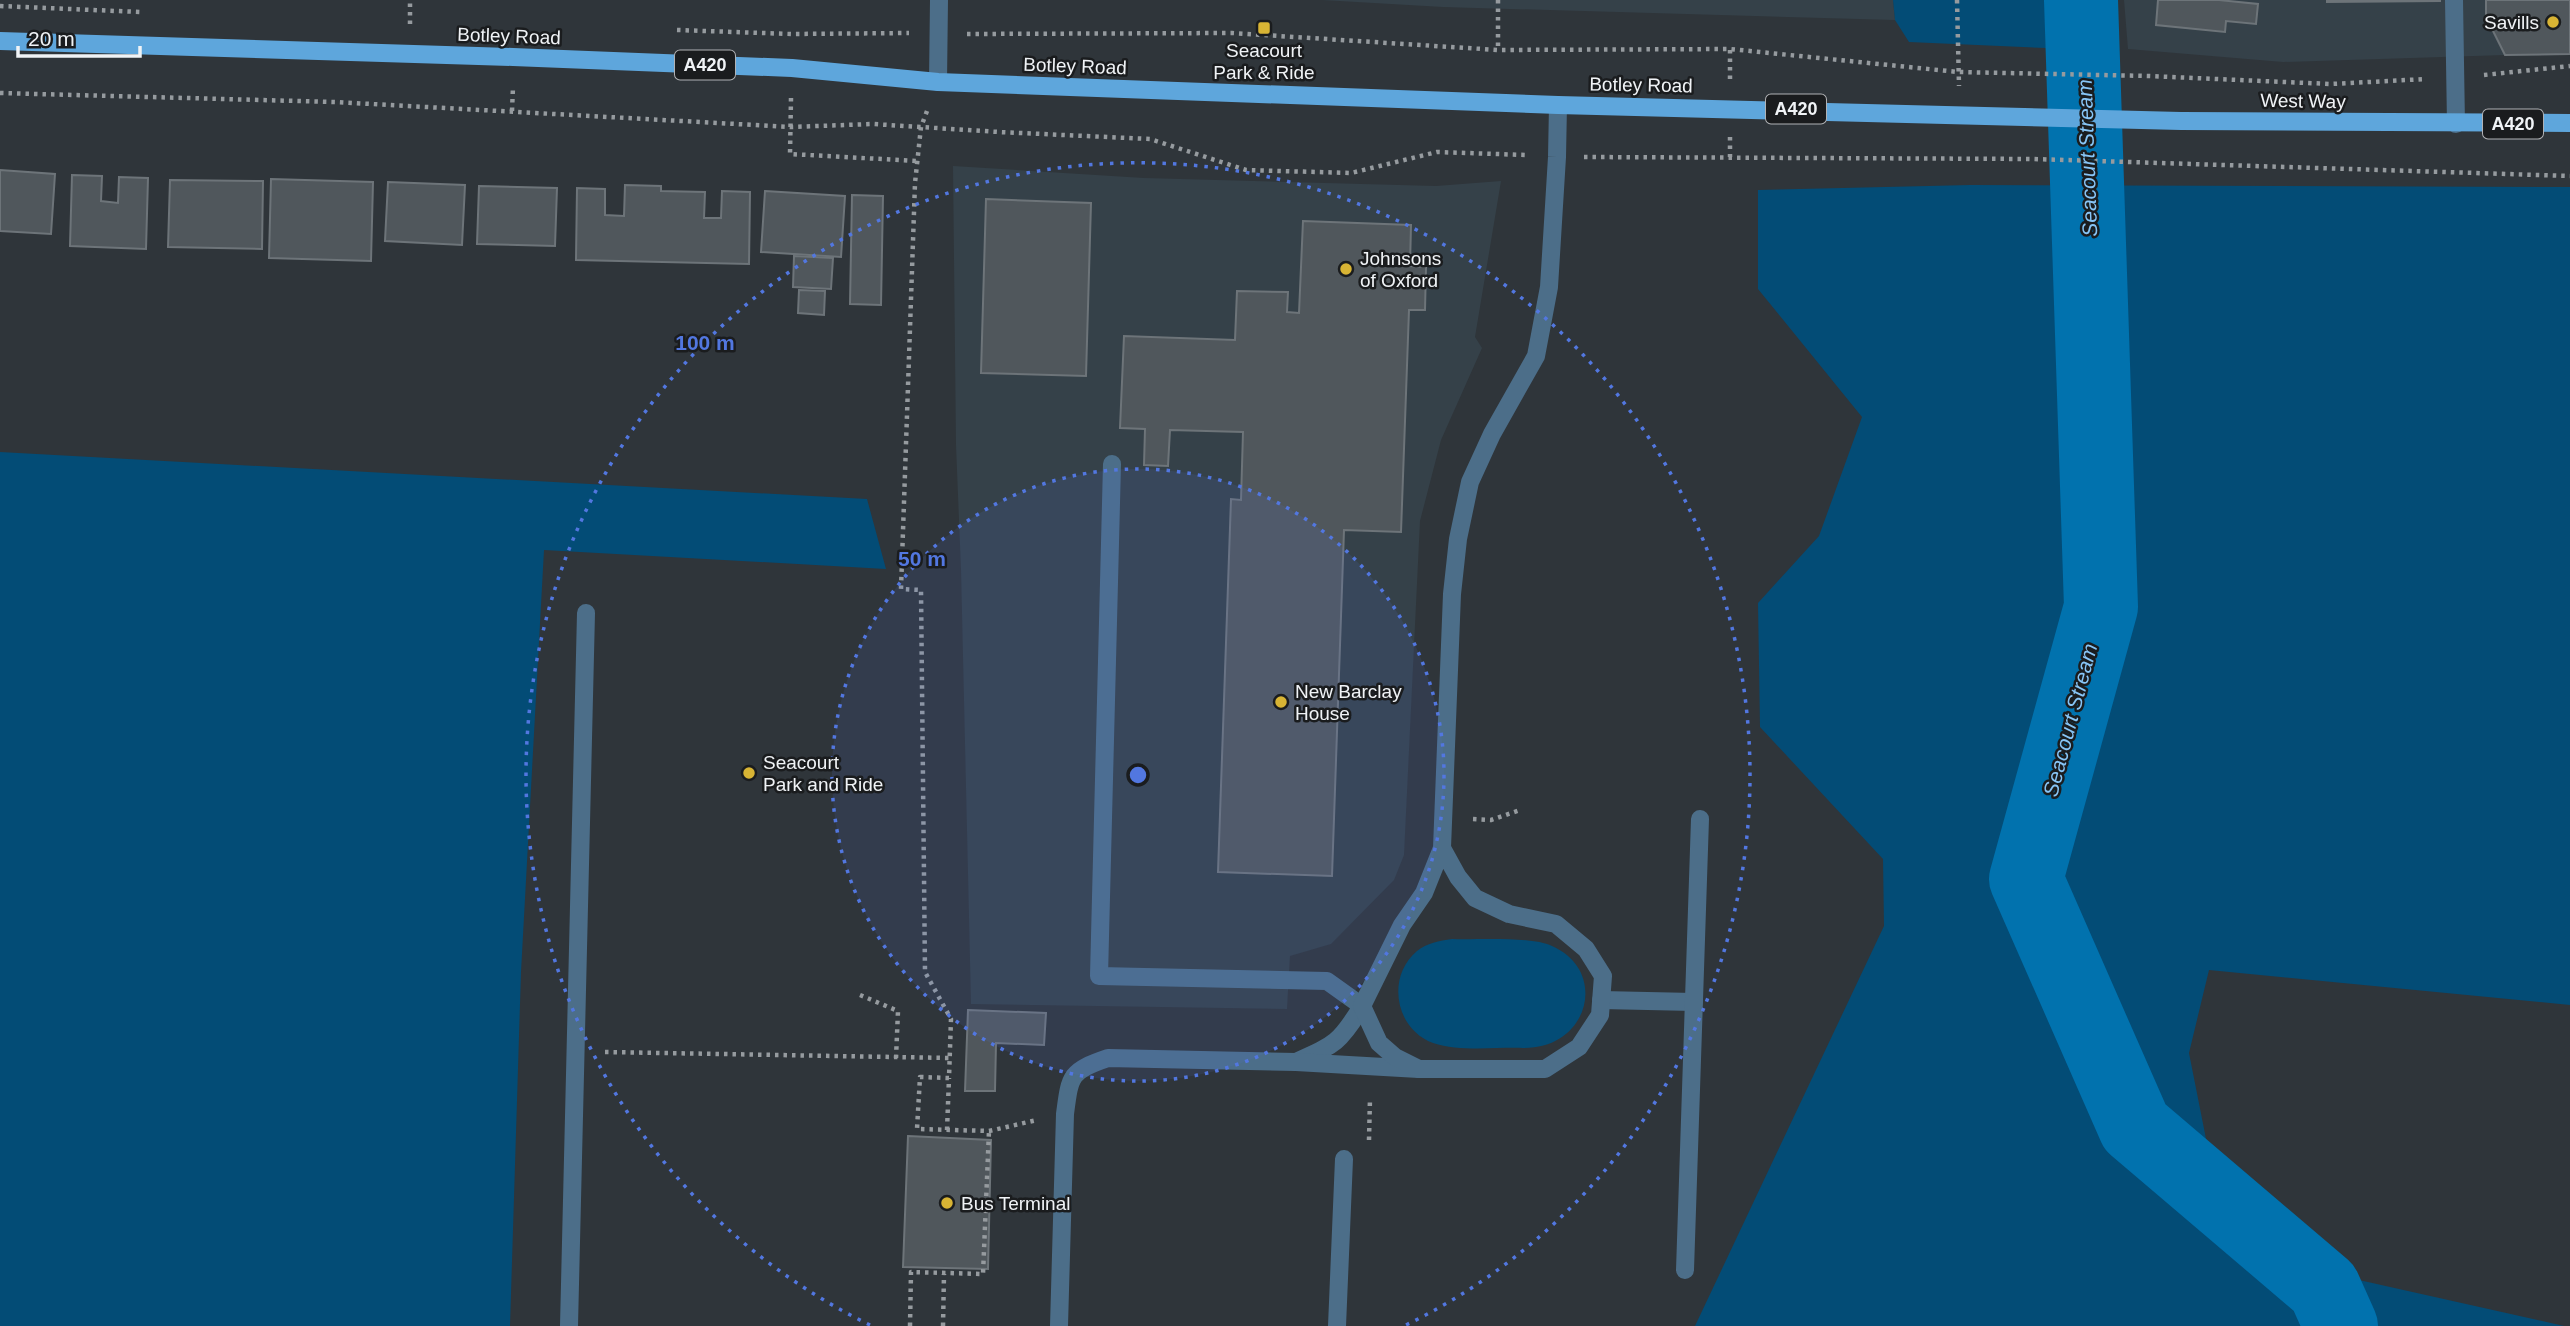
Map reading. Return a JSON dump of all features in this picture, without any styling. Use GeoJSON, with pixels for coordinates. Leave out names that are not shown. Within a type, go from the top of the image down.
{"type":"FeatureCollection","features":[{"type":"Feature","properties":{"kind":"main road","name":"Botley Road"},"geometry":{"type":"LineString","coordinates":[[0,41],[750,66],[938,82],[1558,105],[2149,120]]}},
{"type":"Feature","properties":{"kind":"main road","name":"West Way"},"geometry":{"type":"LineString","coordinates":[[2149,120],[2570,123]]}},
{"type":"Feature","properties":{"kind":"street"},"geometry":{"type":"LineString","coordinates":[[938,82],[939,0]]}},
{"type":"Feature","properties":{"kind":"street"},"geometry":{"type":"LineString","coordinates":[[2454,0],[2456,124]]}},
{"type":"Feature","properties":{"kind":"street"},"geometry":{"type":"LineString","coordinates":[[1296,1062],[1334,1045],[1350,1027],[1402,925],[1424,892],[1442,848],[1451,594],[1458,539],[1470,482],[1492,434],[1536,356],[1549,287],[1558,105]]}},
{"type":"Feature","properties":{"kind":"street"},"geometry":{"type":"LineString","coordinates":[[1112,464],[1099,976],[1327,981],[1362,1006],[1379,1044],[1395,1057],[1419,1069]]}},
{"type":"Feature","properties":{"kind":"street"},"geometry":{"type":"LineString","coordinates":[[569,1326],[586,613]]}},
{"type":"Feature","properties":{"kind":"street"},"geometry":{"type":"LineString","coordinates":[[1685,1270],[1700,819]]}},
{"type":"Feature","properties":{"kind":"street"},"geometry":{"type":"LineString","coordinates":[[1059,1326],[1065,1114],[1069,1085],[1082,1067],[1108,1058],[1296,1062],[1419,1069],[1545,1069],[1579,1047],[1600,1014],[1601,1000],[1602,976],[1586,949],[1556,924],[1509,914],[1475,898],[1458,877],[1442,848]]}},
{"type":"Feature","properties":{"kind":"street"},"geometry":{"type":"LineString","coordinates":[[1601,1000],[1694,1002]]}},
{"type":"Feature","properties":{"kind":"street"},"geometry":{"type":"LineString","coordinates":[[1337,1326],[1343,1159]]}},
{"type":"Feature","properties":{"kind":"path"},"geometry":{"type":"LineString","coordinates":[[23,7],[24,0]]}},
{"type":"Feature","properties":{"kind":"path"},"geometry":{"type":"LineString","coordinates":[[1498,0],[1498,50]]}},
{"type":"Feature","properties":{"kind":"path"},"geometry":{"type":"LineString","coordinates":[[1957,0],[1961,114]]}},
{"type":"Feature","properties":{"kind":"path"},"geometry":{"type":"LineString","coordinates":[[0,6],[148,13]]}},
{"type":"Feature","properties":{"kind":"path"},"geometry":{"type":"LineString","coordinates":[[396,22],[422,23]]}},
{"type":"Feature","properties":{"kind":"path"},"geometry":{"type":"LineString","coordinates":[[666,30],[791,34],[1232,33],[1498,50],[1730,48],[1958,72],[2148,76],[2331,84],[2456,77],[2570,66]]}},
{"type":"Feature","properties":{"kind":"path"},"geometry":{"type":"LineString","coordinates":[[938,82],[921,127],[917,161],[901,589],[921,590],[925,972],[951,1019],[947,1130]]}},
{"type":"Feature","properties":{"kind":"path"},"geometry":{"type":"LineString","coordinates":[[0,93],[335,102],[791,127],[873,124],[1150,139],[1246,170],[1351,173],[1437,152],[1557,157],[2034,159],[2570,176]]}},
{"type":"Feature","properties":{"kind":"path"},"geometry":{"type":"LineString","coordinates":[[791,127],[790,154],[917,161]]}},
{"type":"Feature","properties":{"kind":"path"},"geometry":{"type":"LineString","coordinates":[[1443,818],[1491,820],[1520,810]]}},
{"type":"Feature","properties":{"kind":"path"},"geometry":{"type":"LineString","coordinates":[[860,995],[898,1011],[896,1058]]}},
{"type":"Feature","properties":{"kind":"path"},"geometry":{"type":"LineString","coordinates":[[576,1051],[951,1058]]}},
{"type":"Feature","properties":{"kind":"path"},"geometry":{"type":"LineString","coordinates":[[949,1078],[920,1077],[917,1129],[989,1131],[1065,1114]]}},
{"type":"Feature","properties":{"kind":"path"},"geometry":{"type":"LineString","coordinates":[[910,1326],[911,1272],[983,1274],[989,1131]]}},
{"type":"Feature","properties":{"kind":"path"},"geometry":{"type":"LineString","coordinates":[[943,1326],[944,1274]]}},
{"type":"Feature","properties":{"kind":"shaded area"},"geometry":{"type":"Polygon","coordinates":[[[1322,0],[1893,0],[1895,20],[1443,7],[1322,0]]]}},
{"type":"Feature","properties":{"kind":"shaded area"},"geometry":{"type":"Polygon","coordinates":[[[1893,0],[2045,0],[2046,48],[1909,42],[1895,20],[1893,0]]]}},
{"type":"Feature","properties":{"kind":"shaded area"},"geometry":{"type":"Polygon","coordinates":[[[2124,0],[2570,0],[2505,55],[2283,62],[2128,49],[2124,0]]]}},
{"type":"Feature","properties":{"kind":"shaded area"},"geometry":{"type":"Polygon","coordinates":[[[953,166],[1144,178],[1436,186],[1501,181],[1475,337],[1482,348],[1441,440],[1420,521],[1404,855],[1394,880],[1331,944],[1290,956],[1287,1009],[971,1004],[956,445],[953,166]]]}},
{"type":"Feature","properties":{"kind":"shaded area"},"geometry":{"type":"Polygon","coordinates":[[[1971,185],[2570,187],[2570,1005],[2209,970],[2189,1053],[2211,1164],[2341,1276],[2564,1326],[1695,1326],[1884,926],[1883,859],[1760,727],[1758,603],[1819,536],[1862,417],[1758,289],[1758,190],[1971,185]]]}},
{"type":"Feature","properties":{"kind":"shaded area"},"geometry":{"type":"Polygon","coordinates":[[[0,452],[867,499],[886,569],[544,550],[521,972],[510,1326],[0,1326],[0,452]]]}},
{"type":"Feature","properties":{"kind":"shaded area"},"geometry":{"type":"Polygon","coordinates":[[[1452,939],[1531,941],[1552,946],[1570,958],[1581,973],[1585,990],[1584,1007],[1576,1023],[1563,1036],[1546,1045],[1523,1048],[1478,1049],[1443,1046],[1420,1036],[1403,1015],[1399,1002],[1401,974],[1407,962],[1421,948],[1452,939]]]}},
{"type":"Feature","properties":{"kind":"building"},"geometry":{"type":"Polygon","coordinates":[[[2158,0],[2219,0],[2258,4],[2256,24],[2226,21],[2225,32],[2156,25],[2158,0]]]}},
{"type":"Feature","properties":{"kind":"building"},"geometry":{"type":"Polygon","coordinates":[[[2440,0],[2440,1],[2327,2],[2440,0]]]}},
{"type":"Feature","properties":{"kind":"building"},"geometry":{"type":"Polygon","coordinates":[[[2486,0],[2570,0],[2570,54],[2505,55],[2486,17],[2486,0]]]}},
{"type":"Feature","properties":{"kind":"building"},"geometry":{"type":"Polygon","coordinates":[[[0,170],[55,174],[51,234],[0,231],[0,170]]]}},
{"type":"Feature","properties":{"kind":"building"},"geometry":{"type":"Polygon","coordinates":[[[72,175],[102,176],[101,201],[118,203],[119,177],[148,178],[146,249],[70,246],[72,175]]]}},
{"type":"Feature","properties":{"kind":"building"},"geometry":{"type":"Polygon","coordinates":[[[271,179],[373,182],[371,261],[269,258],[271,179]]]}},
{"type":"Feature","properties":{"kind":"building"},"geometry":{"type":"Polygon","coordinates":[[[170,180],[263,181],[262,249],[168,247],[170,180]]]}},
{"type":"Feature","properties":{"kind":"building"},"geometry":{"type":"Polygon","coordinates":[[[388,182],[465,185],[462,245],[385,241],[388,182]]]}},
{"type":"Feature","properties":{"kind":"building"},"geometry":{"type":"Polygon","coordinates":[[[625,185],[661,186],[661,191],[705,192],[704,218],[721,218],[722,191],[750,192],[749,264],[576,260],[577,188],[605,189],[605,215],[624,216],[625,185]]]}},
{"type":"Feature","properties":{"kind":"building"},"geometry":{"type":"Polygon","coordinates":[[[479,186],[557,188],[555,246],[477,244],[479,186]]]}},
{"type":"Feature","properties":{"kind":"building"},"geometry":{"type":"Polygon","coordinates":[[[765,191],[845,196],[841,257],[761,252],[765,191]]]}},
{"type":"Feature","properties":{"kind":"building"},"geometry":{"type":"Polygon","coordinates":[[[852,195],[883,196],[881,305],[850,304],[852,195]]]}},
{"type":"Feature","properties":{"kind":"building"},"geometry":{"type":"Polygon","coordinates":[[[986,199],[1091,203],[1086,376],[981,373],[986,199]]]}},
{"type":"Feature","properties":{"kind":"building","name":"New Barclay House"},"geometry":{"type":"Polygon","coordinates":[[[1303,221],[1411,225],[1410,266],[1426,267],[1425,310],[1409,310],[1401,532],[1344,530],[1332,876],[1218,872],[1231,499],[1241,500],[1243,432],[1170,430],[1168,466],[1144,465],[1145,429],[1120,428],[1124,336],[1235,340],[1237,291],[1288,292],[1287,312],[1299,313],[1303,221]]]}},
{"type":"Feature","properties":{"kind":"building"},"geometry":{"type":"Polygon","coordinates":[[[794,256],[833,258],[831,289],[793,287],[794,256]]]}},
{"type":"Feature","properties":{"kind":"building"},"geometry":{"type":"Polygon","coordinates":[[[799,290],[825,291],[824,315],[798,313],[799,290]]]}},
{"type":"Feature","properties":{"kind":"building"},"geometry":{"type":"Polygon","coordinates":[[[968,1010],[1046,1013],[1044,1045],[996,1043],[995,1091],[965,1091],[968,1010]]]}},
{"type":"Feature","properties":{"kind":"building","name":"Bus Terminal"},"geometry":{"type":"Polygon","coordinates":[[[908,1136],[991,1140],[988,1269],[903,1267],[908,1136]]]}},
{"type":"Feature","properties":{"kind":"waterway","name":"Seacourt Stream"},"geometry":{"type":"LineString","coordinates":[[2081,0],[2101,607],[2026,879],[2135,1127],[2324,1288],[2341,1326]]}},
{"type":"Feature","properties":{"kind":"place","name":"Savills"},"geometry":{"type":"Point","coordinates":[2553,22]}},
{"type":"Feature","properties":{"kind":"place","name":"Seacourt Park & Ride"},"geometry":{"type":"Point","coordinates":[1264,28]}},
{"type":"Feature","properties":{"kind":"place","name":"Johnsons of Oxford"},"geometry":{"type":"Point","coordinates":[1346,269]}},
{"type":"Feature","properties":{"kind":"place","name":"New Barclay House"},"geometry":{"type":"Point","coordinates":[1281,702]}},
{"type":"Feature","properties":{"kind":"place","name":"Seacourt Park and Ride"},"geometry":{"type":"Point","coordinates":[749,773]}},
{"type":"Feature","properties":{"kind":"place","name":"Bus Terminal"},"geometry":{"type":"Point","coordinates":[947,1203]}}]}
